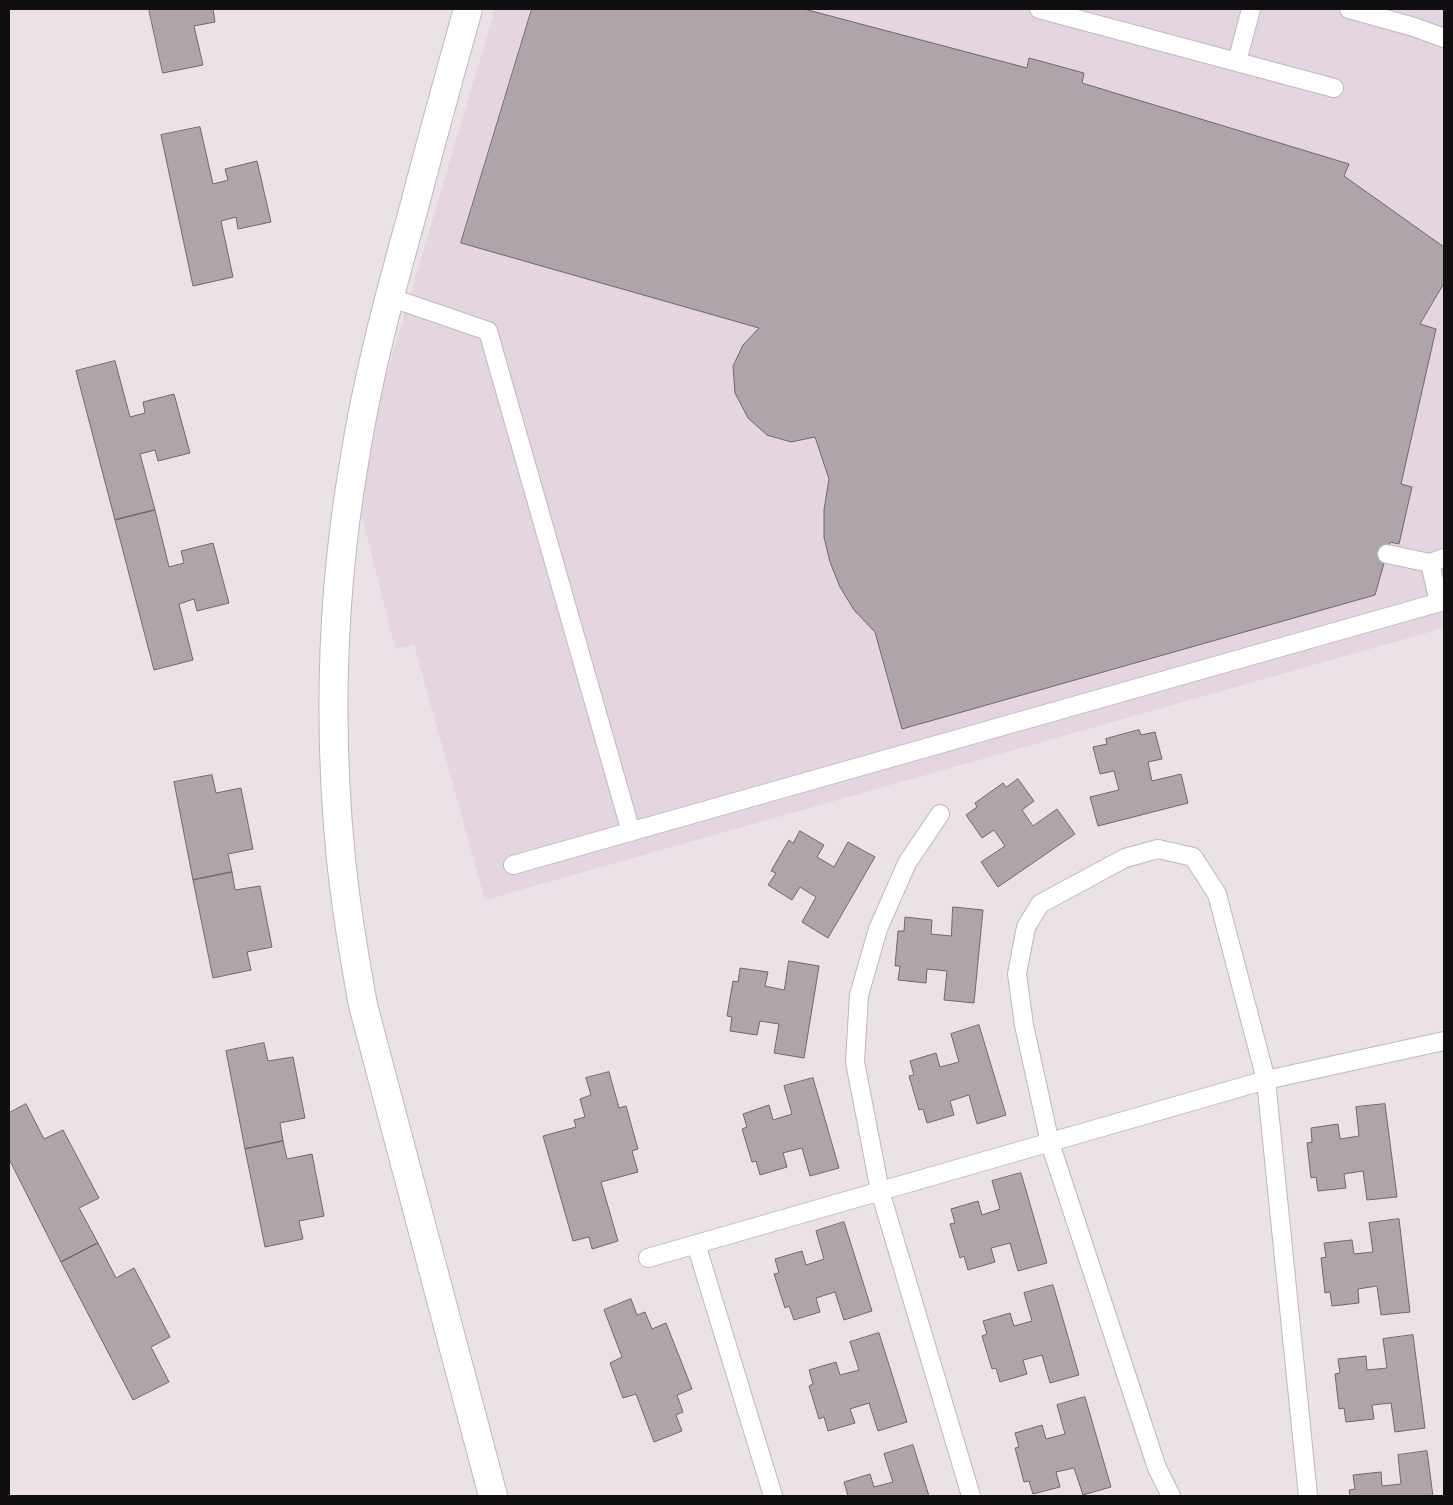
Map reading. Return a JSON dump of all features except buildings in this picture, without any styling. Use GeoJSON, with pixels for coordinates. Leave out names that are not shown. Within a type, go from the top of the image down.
{"type":"FeatureCollection","features":[{"type":"Feature","properties":{"kind":"street"},"geometry":{"type":"LineString","coordinates":[[468,9],[389,296],[360,426],[353,464],[343,549],[336,634],[334,709],[341,858],[350,931],[363,1004],[493,1496]]}},
{"type":"Feature","properties":{"kind":"lane"},"geometry":{"type":"LineString","coordinates":[[1039,9],[1334,88]]}},
{"type":"Feature","properties":{"kind":"lane"},"geometry":{"type":"LineString","coordinates":[[1237,62],[1250,9]]}},
{"type":"Feature","properties":{"kind":"lane"},"geometry":{"type":"LineString","coordinates":[[1349,9],[1414,27],[1444,38]]}},
{"type":"Feature","properties":{"kind":"lane"},"geometry":{"type":"LineString","coordinates":[[389,296],[488,331],[631,832]]}},
{"type":"Feature","properties":{"kind":"lane"},"geometry":{"type":"LineString","coordinates":[[513,865],[1442,602],[1437,561],[1387,554]]}},
{"type":"Feature","properties":{"kind":"lane"},"geometry":{"type":"LineString","coordinates":[[940,814],[907,863],[878,929],[859,995],[855,1062],[880,1191],[970,1496]]}},
{"type":"Feature","properties":{"kind":"lane"},"geometry":{"type":"LineString","coordinates":[[1171,1496],[1157,1468],[1050,1142],[1024,1025],[1017,974],[1026,927],[1040,904],[1125,858],[1158,848],[1193,856],[1216,894],[1266,1080],[1308,1496]]}},
{"type":"Feature","properties":{"kind":"lane"},"geometry":{"type":"LineString","coordinates":[[648,1258],[1266,1080],[1444,1040]]}},
{"type":"Feature","properties":{"kind":"lane"},"geometry":{"type":"LineString","coordinates":[[696,1244],[773,1496]]}},
{"type":"Feature","properties":{"kind":"shaded area"},"geometry":{"type":"Polygon","coordinates":[[[495,9],[1444,9],[1444,628],[485,900],[414,645],[395,649],[354,484],[495,9]]]}}]}
